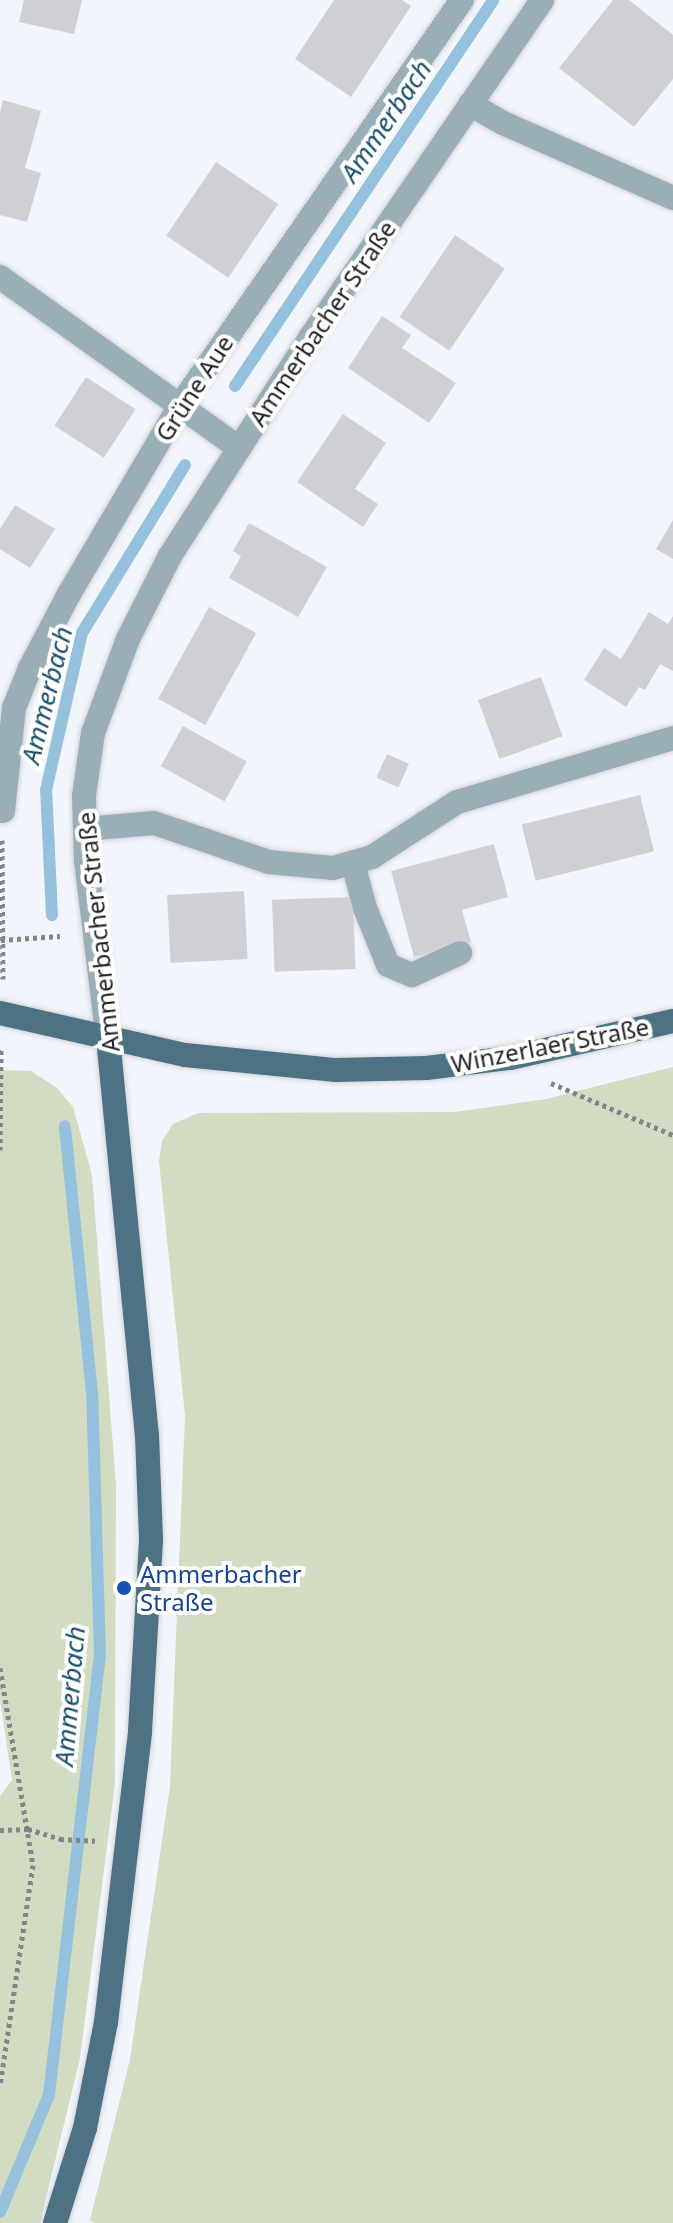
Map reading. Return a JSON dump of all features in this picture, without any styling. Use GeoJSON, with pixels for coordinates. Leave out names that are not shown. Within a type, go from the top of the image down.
{"type":"FeatureCollection","features":[{"type":"Feature","properties":{"kind":"main road","name":"Winzerlaer Straße"},"geometry":{"type":"LineString","coordinates":[[0,1013],[108,1040],[245,1063],[336,1070],[426,1068],[510,1058],[673,1021]]}},
{"type":"Feature","properties":{"kind":"main road","name":"Ammerbacher Straße"},"geometry":{"type":"LineString","coordinates":[[56,2223],[85,2128],[106,2022],[140,1731],[151,1539],[147,1436],[108,1040]]}},
{"type":"Feature","properties":{"kind":"street","name":"Grüne Aue"},"geometry":{"type":"LineString","coordinates":[[3,811],[8,738],[20,690],[69,594],[179,407],[462,0]]}},
{"type":"Feature","properties":{"kind":"street","name":"Ammerbacher Straße"},"geometry":{"type":"LineString","coordinates":[[108,1040],[84,796],[93,733],[113,675],[146,599],[239,448],[542,0]]}},
{"type":"Feature","properties":{"kind":"street"},"geometry":{"type":"LineString","coordinates":[[470,104],[503,123],[673,198]]}},
{"type":"Feature","properties":{"kind":"street"},"geometry":{"type":"LineString","coordinates":[[0,277],[239,448]]}},
{"type":"Feature","properties":{"kind":"street"},"geometry":{"type":"LineString","coordinates":[[85,829],[154,823],[269,862],[333,868],[372,857],[457,802],[673,738]]}},
{"type":"Feature","properties":{"kind":"street"},"geometry":{"type":"LineString","coordinates":[[353,863],[365,908],[388,965],[412,975],[460,953]]}},
{"type":"Feature","properties":{"kind":"path"},"geometry":{"type":"LineString","coordinates":[[3,811],[3,979]]}},
{"type":"Feature","properties":{"kind":"path"},"geometry":{"type":"LineString","coordinates":[[1,940],[60,936]]}},
{"type":"Feature","properties":{"kind":"path"},"geometry":{"type":"LineString","coordinates":[[0,1150],[1,1047]]}},
{"type":"Feature","properties":{"kind":"path"},"geometry":{"type":"LineString","coordinates":[[551,1083],[673,1135]]}},
{"type":"Feature","properties":{"kind":"path"},"geometry":{"type":"LineString","coordinates":[[0,1668],[33,1865],[0,2086]]}},
{"type":"Feature","properties":{"kind":"path"},"geometry":{"type":"LineString","coordinates":[[0,1830],[28,1829],[60,1839],[105,1842]]}},
{"type":"Feature","properties":{"kind":"green space"},"geometry":{"type":"Polygon","coordinates":[[[673,1067],[673,2223],[95,2223],[90,2220],[130,2059],[170,1786],[185,1415],[159,1161],[162,1141],[173,1124],[198,1113],[455,1112],[546,1099],[673,1067]]]}},
{"type":"Feature","properties":{"kind":"green space"},"geometry":{"type":"Polygon","coordinates":[[[0,1070],[31,1071],[57,1088],[73,1107],[92,1175],[116,1485],[115,1784],[80,2058],[40,2223],[0,2223],[0,1796],[12,1780],[0,1699],[0,1070]]]}},
{"type":"Feature","properties":{"kind":"building"},"geometry":{"type":"Polygon","coordinates":[[[24,0],[82,0],[74,34],[19,22],[24,0]]]}},
{"type":"Feature","properties":{"kind":"building"},"geometry":{"type":"Polygon","coordinates":[[[334,0],[402,0],[411,6],[351,97],[295,59],[334,0]]]}},
{"type":"Feature","properties":{"kind":"building"},"geometry":{"type":"Polygon","coordinates":[[[613,0],[629,0],[673,35],[673,79],[634,127],[559,68],[613,0]]]}},
{"type":"Feature","properties":{"kind":"building"},"geometry":{"type":"Polygon","coordinates":[[[3,100],[41,111],[25,168],[41,173],[27,222],[0,215],[0,112],[3,100]]]}},
{"type":"Feature","properties":{"kind":"building"},"geometry":{"type":"Polygon","coordinates":[[[216,162],[278,204],[228,278],[166,236],[216,162]]]}},
{"type":"Feature","properties":{"kind":"building"},"geometry":{"type":"Polygon","coordinates":[[[455,235],[505,269],[449,351],[400,317],[455,235]]]}},
{"type":"Feature","properties":{"kind":"building"},"geometry":{"type":"Polygon","coordinates":[[[382,316],[411,335],[402,348],[456,383],[429,423],[348,368],[382,316]]]}},
{"type":"Feature","properties":{"kind":"building"},"geometry":{"type":"Polygon","coordinates":[[[86,377],[135,409],[104,458],[54,426],[86,377]]]}},
{"type":"Feature","properties":{"kind":"building"},"geometry":{"type":"Polygon","coordinates":[[[343,414],[386,443],[355,489],[378,504],[363,527],[297,482],[343,414]]]}},
{"type":"Feature","properties":{"kind":"building"},"geometry":{"type":"Polygon","coordinates":[[[15,505],[55,529],[30,568],[0,549],[0,529],[15,505]]]}},
{"type":"Feature","properties":{"kind":"building"},"geometry":{"type":"Polygon","coordinates":[[[673,520],[673,559],[656,549],[673,520]]]}},
{"type":"Feature","properties":{"kind":"building"},"geometry":{"type":"Polygon","coordinates":[[[249,523],[327,567],[298,617],[229,578],[241,556],[233,551],[249,523]]]}},
{"type":"Feature","properties":{"kind":"building"},"geometry":{"type":"Polygon","coordinates":[[[209,607],[256,633],[205,725],[158,699],[209,607]]]}},
{"type":"Feature","properties":{"kind":"building"},"geometry":{"type":"Polygon","coordinates":[[[649,612],[668,624],[673,616],[673,671],[660,664],[645,690],[639,687],[626,707],[584,680],[604,648],[621,659],[649,612]]]}},
{"type":"Feature","properties":{"kind":"building"},"geometry":{"type":"Polygon","coordinates":[[[541,677],[563,736],[500,759],[478,700],[541,677]]]}},
{"type":"Feature","properties":{"kind":"building"},"geometry":{"type":"Polygon","coordinates":[[[183,726],[247,761],[225,802],[161,766],[183,726]]]}},
{"type":"Feature","properties":{"kind":"building"},"geometry":{"type":"Polygon","coordinates":[[[387,754],[409,764],[398,788],[376,778],[387,754]]]}},
{"type":"Feature","properties":{"kind":"building"},"geometry":{"type":"Polygon","coordinates":[[[640,795],[654,851],[536,881],[522,825],[640,795]]]}},
{"type":"Feature","properties":{"kind":"building"},"geometry":{"type":"Polygon","coordinates":[[[494,844],[508,897],[462,910],[471,942],[414,957],[391,871],[494,844]]]}},
{"type":"Feature","properties":{"kind":"building"},"geometry":{"type":"Polygon","coordinates":[[[244,891],[248,959],[171,963],[167,895],[244,891]]]}},
{"type":"Feature","properties":{"kind":"building"},"geometry":{"type":"Polygon","coordinates":[[[353,897],[356,969],[275,972],[272,900],[353,897]]]}},
{"type":"Feature","properties":{"kind":"waterway","name":"Ammerbach"},"geometry":{"type":"LineString","coordinates":[[235,386],[493,0]]}},
{"type":"Feature","properties":{"kind":"waterway","name":"Ammerbach"},"geometry":{"type":"LineString","coordinates":[[52,915],[46,790],[82,633],[185,465]]}},
{"type":"Feature","properties":{"kind":"waterway","name":"Ammerbach"},"geometry":{"type":"LineString","coordinates":[[0,2212],[49,2095],[100,1656],[92,1393],[65,1126]]}},
{"type":"Feature","properties":{"kind":"place","name":"Ammerbacher Straße"},"geometry":{"type":"Point","coordinates":[124,1588]}}]}
